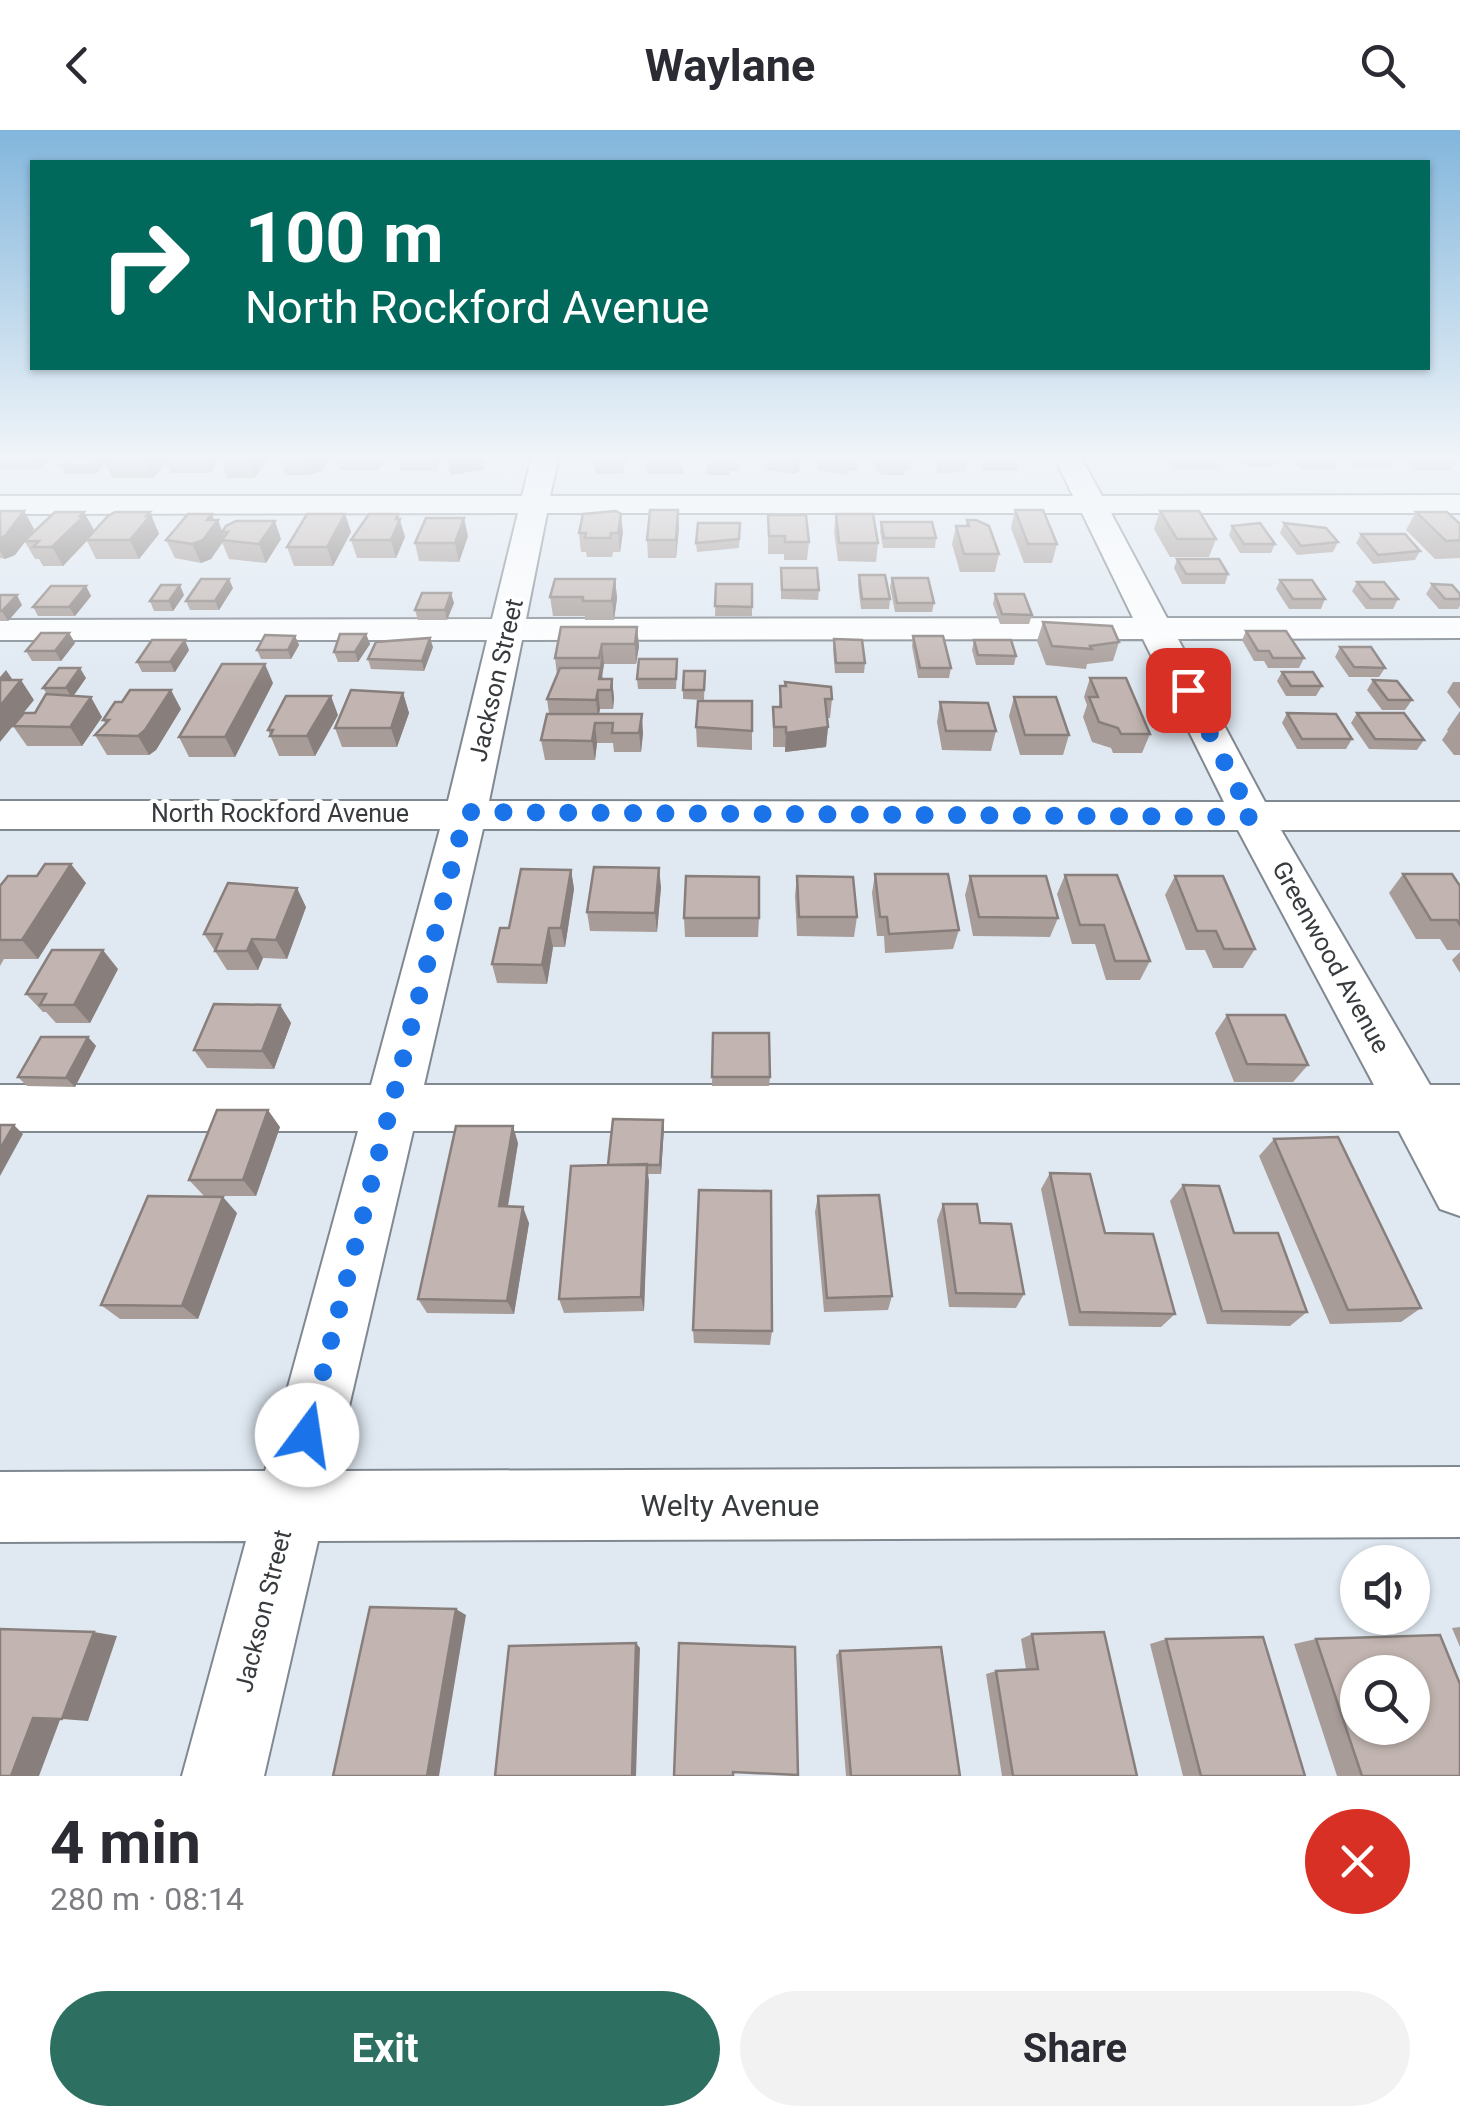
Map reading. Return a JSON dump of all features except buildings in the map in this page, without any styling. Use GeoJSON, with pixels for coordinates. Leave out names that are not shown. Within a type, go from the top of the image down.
{"type":"FeatureCollection","features":[{"type":"Feature","properties":{"kind":"street","name":"Jackson Street"},"geometry":{"type":"LineString","coordinates":[[223,1776],[466,812],[528,533]]}},
{"type":"Feature","properties":{"kind":"street","name":"Greenwood Avenue"},"geometry":{"type":"LineString","coordinates":[[1108,533],[1252,817],[1437,1108],[1460,1190]]}},
{"type":"Feature","properties":{"kind":"street"},"geometry":{"type":"LineString","coordinates":[[0,630],[1460,628]]}},
{"type":"Feature","properties":{"kind":"street","name":"North Rockford Avenue"},"geometry":{"type":"LineString","coordinates":[[0,814],[1460,816]]}},
{"type":"Feature","properties":{"kind":"street"},"geometry":{"type":"LineString","coordinates":[[0,1108],[1437,1108]]}},
{"type":"Feature","properties":{"kind":"street","name":"Welty Avenue"},"geometry":{"type":"LineString","coordinates":[[0,1507],[1460,1502]]}},
{"type":"Feature","properties":{"kind":"route"},"geometry":{"type":"LineString","coordinates":[[307,1435],[466,812],[1252,817],[1188,690]]}}]}
